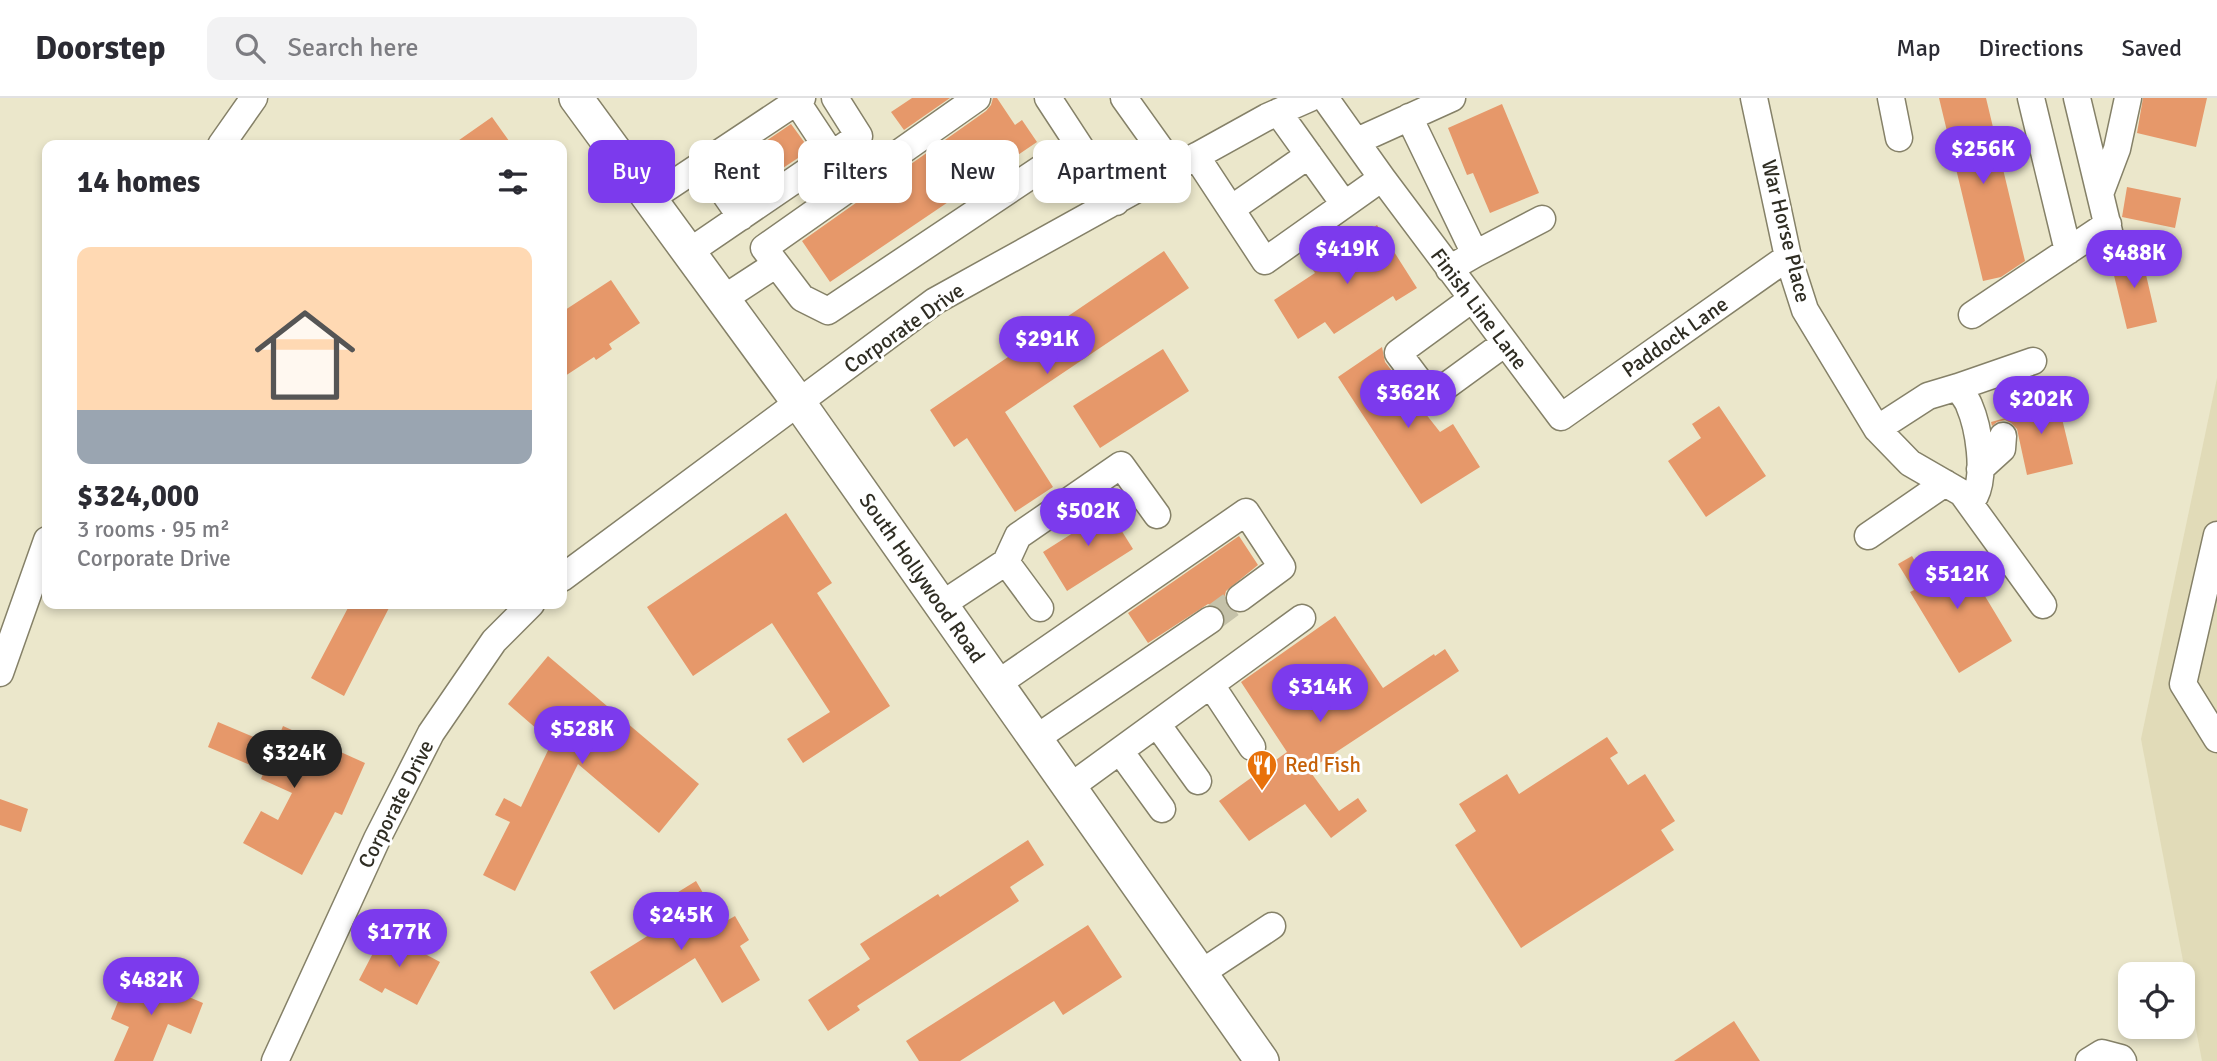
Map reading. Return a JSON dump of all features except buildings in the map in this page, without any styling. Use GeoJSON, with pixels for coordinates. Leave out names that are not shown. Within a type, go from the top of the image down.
{"type":"FeatureCollection","features":[{"type":"Feature","properties":{"kind":"main road","name":"South Hollywood Road"},"geometry":{"type":"LineString","coordinates":[[576,98],[607,140]]}},
{"type":"Feature","properties":{"kind":"main road","name":"South Hollywood Road"},"geometry":{"type":"LineString","coordinates":[[653,203],[799,403],[1262,1061]]}},
{"type":"Feature","properties":{"kind":"street"},"geometry":{"type":"LineString","coordinates":[[225,140],[254,98]]}},
{"type":"Feature","properties":{"kind":"street"},"geometry":{"type":"LineString","coordinates":[[835,98],[859,136],[853,140]]}},
{"type":"Feature","properties":{"kind":"street"},"geometry":{"type":"LineString","coordinates":[[977,98],[764,248],[775,265],[802,298],[828,312],[1033,174]]}},
{"type":"Feature","properties":{"kind":"street"},"geometry":{"type":"LineString","coordinates":[[1048,98],[1075,140]]}},
{"type":"Feature","properties":{"kind":"street"},"geometry":{"type":"LineString","coordinates":[[1124,98],[1164,140]]}},
{"type":"Feature","properties":{"kind":"street","name":"Corporate Drive"},"geometry":{"type":"LineString","coordinates":[[1191,159],[1310,98]]}},
{"type":"Feature","properties":{"kind":"street","name":"Finish Line Lane"},"geometry":{"type":"LineString","coordinates":[[1325,98],[1561,417]]}},
{"type":"Feature","properties":{"kind":"street"},"geometry":{"type":"LineString","coordinates":[[1357,141],[1452,98]]}},
{"type":"Feature","properties":{"kind":"street","name":"War Horse Place"},"geometry":{"type":"LineString","coordinates":[[1754,98],[1788,257],[1805,310],[1877,429],[1910,463],[1953,488]]}},
{"type":"Feature","properties":{"kind":"street"},"geometry":{"type":"LineString","coordinates":[[1891,98],[1899,138]]}},
{"type":"Feature","properties":{"kind":"street"},"geometry":{"type":"LineString","coordinates":[[2031,98],[2067,251]]}},
{"type":"Feature","properties":{"kind":"street"},"geometry":{"type":"LineString","coordinates":[[1972,315],[2067,251],[2110,234],[2077,98]]}},
{"type":"Feature","properties":{"kind":"street"},"geometry":{"type":"LineString","coordinates":[[2100,194],[2117,149],[2128,98]]}},
{"type":"Feature","properties":{"kind":"street"},"geometry":{"type":"LineString","coordinates":[[739,140],[800,100],[823,140]]}},
{"type":"Feature","properties":{"kind":"street"},"geometry":{"type":"LineString","coordinates":[[1278,112],[1344,204]]}},
{"type":"Feature","properties":{"kind":"street"},"geometry":{"type":"LineString","coordinates":[[1409,117],[1475,254]]}},
{"type":"Feature","properties":{"kind":"street"},"geometry":{"type":"LineString","coordinates":[[1231,209],[1308,155]]}},
{"type":"Feature","properties":{"kind":"street"},"geometry":{"type":"LineString","coordinates":[[1191,168],[1231,209],[1265,261],[1382,178]]}},
{"type":"Feature","properties":{"kind":"street"},"geometry":{"type":"LineString","coordinates":[[689,253],[798,178]]}},
{"type":"Feature","properties":{"kind":"street"},"geometry":{"type":"LineString","coordinates":[[731,203],[740,217]]}},
{"type":"Feature","properties":{"kind":"street","name":"Corporate Drive"},"geometry":{"type":"LineString","coordinates":[[567,574],[935,301],[1114,203]]}},
{"type":"Feature","properties":{"kind":"street"},"geometry":{"type":"LineString","coordinates":[[1449,269],[1542,219]]}},
{"type":"Feature","properties":{"kind":"street","name":"Paddock Lane"},"geometry":{"type":"LineString","coordinates":[[1561,417],[1788,257]]}},
{"type":"Feature","properties":{"kind":"street"},"geometry":{"type":"LineString","coordinates":[[723,299],[775,265]]}},
{"type":"Feature","properties":{"kind":"street"},"geometry":{"type":"LineString","coordinates":[[1472,299],[1398,353],[1431,397],[1505,343]]}},
{"type":"Feature","properties":{"kind":"street"},"geometry":{"type":"LineString","coordinates":[[1877,429],[1928,396],[1962,393],[2033,361]]}},
{"type":"Feature","properties":{"kind":"street"},"geometry":{"type":"LineString","coordinates":[[1962,393],[2000,428],[2002,449],[1980,469]]}},
{"type":"Feature","properties":{"kind":"street"},"geometry":{"type":"LineString","coordinates":[[1868,536],[1953,488],[1975,496],[1981,484],[1978,433],[1962,393]]}},
{"type":"Feature","properties":{"kind":"street"},"geometry":{"type":"LineString","coordinates":[[1068,517],[1095,483],[1121,465],[1157,515]]}},
{"type":"Feature","properties":{"kind":"street"},"geometry":{"type":"LineString","coordinates":[[941,605],[1006,562],[1018,536],[1094,506],[1095,483]]}},
{"type":"Feature","properties":{"kind":"street"},"geometry":{"type":"LineString","coordinates":[[1953,488],[2043,605]]}},
{"type":"Feature","properties":{"kind":"street"},"geometry":{"type":"LineString","coordinates":[[997,684],[1246,512],[1282,567],[1240,598]]}},
{"type":"Feature","properties":{"kind":"street"},"geometry":{"type":"LineString","coordinates":[[2217,535],[2183,684],[2217,739]]}},
{"type":"Feature","properties":{"kind":"street"},"geometry":{"type":"LineString","coordinates":[[0,673],[42,554]]}},
{"type":"Feature","properties":{"kind":"street"},"geometry":{"type":"LineString","coordinates":[[1006,562],[1040,608]]}},
{"type":"Feature","properties":{"kind":"street","name":"Corporate Drive"},"geometry":{"type":"LineString","coordinates":[[275,1061],[377,839],[431,733],[494,641],[526,609]]}},
{"type":"Feature","properties":{"kind":"street"},"geometry":{"type":"LineString","coordinates":[[1070,787],[1303,618]]}},
{"type":"Feature","properties":{"kind":"street"},"geometry":{"type":"LineString","coordinates":[[1035,739],[1210,620]]}},
{"type":"Feature","properties":{"kind":"street"},"geometry":{"type":"LineString","coordinates":[[1211,685],[1252,747]]}},
{"type":"Feature","properties":{"kind":"street"},"geometry":{"type":"LineString","coordinates":[[1157,724],[1198,781]]}},
{"type":"Feature","properties":{"kind":"street"},"geometry":{"type":"LineString","coordinates":[[1120,751],[1162,809]]}},
{"type":"Feature","properties":{"kind":"street"},"geometry":{"type":"LineString","coordinates":[[1200,973],[1272,926]]}},
{"type":"Feature","properties":{"kind":"street"},"geometry":{"type":"LineString","coordinates":[[2089,1061],[2102,1053],[2123,1061]]}},
{"type":"Feature","properties":{"kind":"shaded area"},"geometry":{"type":"Polygon","coordinates":[[[2217,378],[2217,1061],[2202,1061],[2195,1024],[2195,962],[2183,962],[2141,739],[2217,378]]]}},
{"type":"Feature","properties":{"kind":"tunnel"},"geometry":{"type":"LineString","coordinates":[[1070,521],[1088,510]]}},
{"type":"Feature","properties":{"kind":"tunnel"},"geometry":{"type":"LineString","coordinates":[[1210,620],[1240,598]]}},
{"type":"Feature","properties":{"kind":"place","name":"Red Fish"},"geometry":{"type":"Point","coordinates":[1262,792]}}]}
